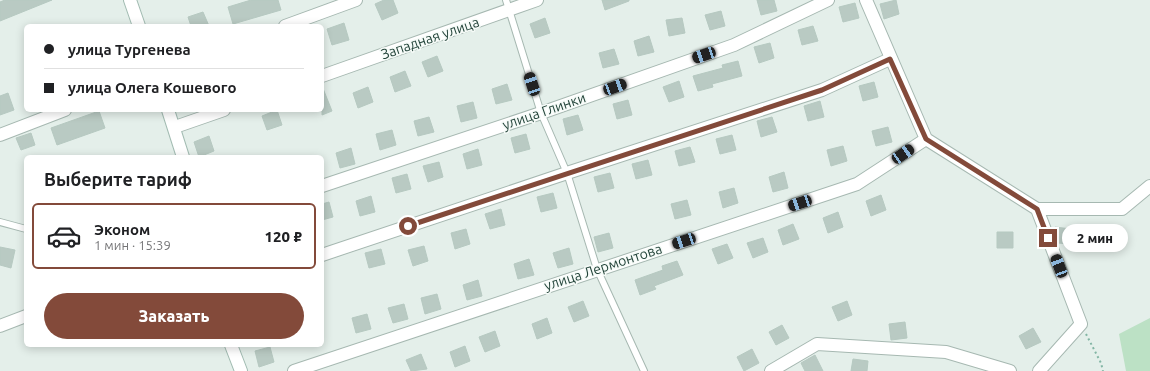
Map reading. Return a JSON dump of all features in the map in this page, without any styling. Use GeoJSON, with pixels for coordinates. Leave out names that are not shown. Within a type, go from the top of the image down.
{"type":"FeatureCollection","features":[{"type":"Feature","properties":{"kind":"street"},"geometry":{"type":"LineString","coordinates":[[130,0],[138,24]]}},
{"type":"Feature","properties":{"kind":"street"},"geometry":{"type":"LineString","coordinates":[[290,24],[356,0]]}},
{"type":"Feature","properties":{"kind":"street","name":"Западная улица"},"geometry":{"type":"LineString","coordinates":[[324,75],[507,5],[538,0]]}},
{"type":"Feature","properties":{"kind":"street","name":"улица Глинки"},"geometry":{"type":"LineString","coordinates":[[324,185],[541,113],[734,45],[828,0]]}},
{"type":"Feature","properties":{"kind":"street"},"geometry":{"type":"LineString","coordinates":[[866,0],[890,59],[926,139],[1037,209],[1122,209],[1150,186]]}},
{"type":"Feature","properties":{"kind":"street"},"geometry":{"type":"LineString","coordinates":[[324,254],[822,90],[890,59]]}},
{"type":"Feature","properties":{"kind":"street"},"geometry":{"type":"LineString","coordinates":[[0,135],[59,112]]}},
{"type":"Feature","properties":{"kind":"street"},"geometry":{"type":"LineString","coordinates":[[169,112],[175,127],[182,155]]}},
{"type":"Feature","properties":{"kind":"street"},"geometry":{"type":"LineString","coordinates":[[175,127],[218,112]]}},
{"type":"Feature","properties":{"kind":"street","name":"улица Лермонтова"},"geometry":{"type":"LineString","coordinates":[[294,371],[597,269],[858,184],[926,139]]}},
{"type":"Feature","properties":{"kind":"street"},"geometry":{"type":"LineString","coordinates":[[1037,209],[1081,324],[1039,371]]}},
{"type":"Feature","properties":{"kind":"street"},"geometry":{"type":"LineString","coordinates":[[0,326],[24,317]]}},
{"type":"Feature","properties":{"kind":"street"},"geometry":{"type":"LineString","coordinates":[[771,371],[817,344],[946,352],[1010,371]]}},
{"type":"Feature","properties":{"kind":"street"},"geometry":{"type":"LineString","coordinates":[[232,347],[240,371]]}},
{"type":"Feature","properties":{"kind":"lane"},"geometry":{"type":"LineString","coordinates":[[507,5],[541,113],[567,173],[597,269],[644,371]]}},
{"type":"Feature","properties":{"kind":"lane"},"geometry":{"type":"LineString","coordinates":[[0,222],[24,228]]}},
{"type":"Feature","properties":{"kind":"path"},"geometry":{"type":"LineString","coordinates":[[1081,324],[1101,363],[1103,371]]}},
{"type":"Feature","properties":{"kind":"green space"},"geometry":{"type":"Polygon","coordinates":[[[1150,318],[1150,371],[1126,371],[1119,334],[1150,318]]]}},
{"type":"Feature","properties":{"kind":"building"},"geometry":{"type":"Polygon","coordinates":[[[5,0],[52,0],[0,21],[0,2],[5,0]]]}},
{"type":"Feature","properties":{"kind":"building"},"geometry":{"type":"Polygon","coordinates":[[[251,0],[278,0],[281,10],[233,24],[228,7],[251,0]]]}},
{"type":"Feature","properties":{"kind":"building"},"geometry":{"type":"Polygon","coordinates":[[[384,0],[393,0],[398,13],[382,20],[375,4],[384,0]]]}},
{"type":"Feature","properties":{"kind":"building"},"geometry":{"type":"Polygon","coordinates":[[[602,0],[629,0],[629,1],[605,10],[602,0]]]}},
{"type":"Feature","properties":{"kind":"building"},"geometry":{"type":"Polygon","coordinates":[[[757,0],[774,0],[777,11],[761,15],[757,0]]]}},
{"type":"Feature","properties":{"kind":"building"},"geometry":{"type":"Polygon","coordinates":[[[896,0],[899,14],[884,19],[880,4],[896,0]]]}},
{"type":"Feature","properties":{"kind":"building"},"geometry":{"type":"Polygon","coordinates":[[[855,3],[859,18],[843,22],[839,7],[855,3]]]}},
{"type":"Feature","properties":{"kind":"building"},"geometry":{"type":"Polygon","coordinates":[[[721,11],[725,26],[710,30],[705,15],[721,11]]]}},
{"type":"Feature","properties":{"kind":"building"},"geometry":{"type":"Polygon","coordinates":[[[203,12],[208,24],[190,24],[188,17],[203,12]]]}},
{"type":"Feature","properties":{"kind":"building"},"geometry":{"type":"Polygon","coordinates":[[[545,18],[550,33],[535,38],[530,24],[545,18]]]}},
{"type":"Feature","properties":{"kind":"building"},"geometry":{"type":"Polygon","coordinates":[[[682,18],[685,33],[669,36],[666,20],[682,18]]]}},
{"type":"Feature","properties":{"kind":"building"},"geometry":{"type":"Polygon","coordinates":[[[344,23],[349,40],[332,45],[327,29],[344,23]]]}},
{"type":"Feature","properties":{"kind":"building"},"geometry":{"type":"Polygon","coordinates":[[[813,26],[818,41],[802,45],[798,30],[813,26]]]}},
{"type":"Feature","properties":{"kind":"building"},"geometry":{"type":"Polygon","coordinates":[[[649,36],[654,52],[638,56],[634,41],[649,36]]]}},
{"type":"Feature","properties":{"kind":"building"},"geometry":{"type":"Polygon","coordinates":[[[770,43],[774,58],[759,63],[754,47],[770,43]]]}},
{"type":"Feature","properties":{"kind":"building"},"geometry":{"type":"Polygon","coordinates":[[[614,49],[619,64],[603,68],[599,53],[614,49]]]}},
{"type":"Feature","properties":{"kind":"building"},"geometry":{"type":"Polygon","coordinates":[[[437,56],[443,71],[428,77],[422,62],[437,56]]]}},
{"type":"Feature","properties":{"kind":"building"},"geometry":{"type":"Polygon","coordinates":[[[738,61],[742,76],[712,84],[713,87],[698,91],[693,76],[723,68],[722,65],[738,61]]]}},
{"type":"Feature","properties":{"kind":"building"},"geometry":{"type":"Polygon","coordinates":[[[405,71],[411,86],[395,92],[390,77],[405,71]]]}},
{"type":"Feature","properties":{"kind":"building"},"geometry":{"type":"Polygon","coordinates":[[[679,81],[684,97],[669,102],[663,87],[679,81]]]}},
{"type":"Feature","properties":{"kind":"building"},"geometry":{"type":"Polygon","coordinates":[[[874,82],[878,97],[863,101],[859,86],[874,82]]]}},
{"type":"Feature","properties":{"kind":"building"},"geometry":{"type":"Polygon","coordinates":[[[507,84],[512,100],[496,104],[492,89],[507,84]]]}},
{"type":"Feature","properties":{"kind":"building"},"geometry":{"type":"Polygon","coordinates":[[[368,87],[373,102],[358,108],[353,93],[368,87]]]}},
{"type":"Feature","properties":{"kind":"building"},"geometry":{"type":"Polygon","coordinates":[[[324,91],[332,111],[322,115],[322,112],[324,112],[324,91]]]}},
{"type":"Feature","properties":{"kind":"building"},"geometry":{"type":"Polygon","coordinates":[[[8,93],[14,110],[0,115],[0,96],[8,93]]]}},
{"type":"Feature","properties":{"kind":"building"},"geometry":{"type":"Polygon","coordinates":[[[628,100],[632,115],[617,119],[613,104],[628,100]]]}},
{"type":"Feature","properties":{"kind":"building"},"geometry":{"type":"Polygon","coordinates":[[[820,101],[824,117],[808,121],[804,106],[820,101]]]}},
{"type":"Feature","properties":{"kind":"building"},"geometry":{"type":"Polygon","coordinates":[[[473,102],[477,118],[461,122],[457,106],[473,102]]]}},
{"type":"Feature","properties":{"kind":"building"},"geometry":{"type":"Polygon","coordinates":[[[99,112],[105,128],[57,145],[51,128],[99,112]]]}},
{"type":"Feature","properties":{"kind":"building"},"geometry":{"type":"Polygon","coordinates":[[[272,112],[278,112],[282,125],[267,130],[262,116],[272,112]]]}},
{"type":"Feature","properties":{"kind":"building"},"geometry":{"type":"Polygon","coordinates":[[[578,115],[583,130],[567,135],[563,119],[578,115]]]}},
{"type":"Feature","properties":{"kind":"building"},"geometry":{"type":"Polygon","coordinates":[[[429,117],[434,132],[418,136],[414,121],[429,117]]]}},
{"type":"Feature","properties":{"kind":"building"},"geometry":{"type":"Polygon","coordinates":[[[772,117],[777,132],[761,137],[757,121],[772,117]]]}},
{"type":"Feature","properties":{"kind":"building"},"geometry":{"type":"Polygon","coordinates":[[[888,127],[892,142],[876,146],[872,131],[888,127]]]}},
{"type":"Feature","properties":{"kind":"building"},"geometry":{"type":"Polygon","coordinates":[[[392,130],[396,145],[380,150],[376,134],[392,130]]]}},
{"type":"Feature","properties":{"kind":"building"},"geometry":{"type":"Polygon","coordinates":[[[31,133],[35,145],[21,150],[16,138],[31,133]]]}},
{"type":"Feature","properties":{"kind":"building"},"geometry":{"type":"Polygon","coordinates":[[[526,134],[530,149],[515,153],[511,138],[526,134]]]}},
{"type":"Feature","properties":{"kind":"building"},"geometry":{"type":"Polygon","coordinates":[[[732,135],[736,150],[720,154],[716,139],[732,135]]]}},
{"type":"Feature","properties":{"kind":"building"},"geometry":{"type":"Polygon","coordinates":[[[209,136],[214,151],[204,155],[198,155],[194,142],[209,136]]]}},
{"type":"Feature","properties":{"kind":"building"},"geometry":{"type":"Polygon","coordinates":[[[843,146],[847,161],[831,166],[827,150],[843,146]]]}},
{"type":"Feature","properties":{"kind":"building"},"geometry":{"type":"Polygon","coordinates":[[[690,147],[695,162],[679,166],[675,151],[690,147]]]}},
{"type":"Feature","properties":{"kind":"building"},"geometry":{"type":"Polygon","coordinates":[[[351,148],[355,164],[340,168],[336,153],[351,148]]]}},
{"type":"Feature","properties":{"kind":"building"},"geometry":{"type":"Polygon","coordinates":[[[478,149],[482,165],[467,169],[463,154],[478,149]]]}},
{"type":"Feature","properties":{"kind":"building"},"geometry":{"type":"Polygon","coordinates":[[[648,160],[652,175],[636,179],[632,164],[648,160]]]}},
{"type":"Feature","properties":{"kind":"building"},"geometry":{"type":"Polygon","coordinates":[[[439,162],[443,177],[428,182],[423,166],[439,162]]]}},
{"type":"Feature","properties":{"kind":"building"},"geometry":{"type":"Polygon","coordinates":[[[784,172],[788,188],[773,192],[769,177],[784,172]]]}},
{"type":"Feature","properties":{"kind":"building"},"geometry":{"type":"Polygon","coordinates":[[[610,173],[614,188],[598,192],[594,177],[610,173]]]}},
{"type":"Feature","properties":{"kind":"building"},"geometry":{"type":"Polygon","coordinates":[[[407,174],[411,189],[396,193],[392,178],[407,174]]]}},
{"type":"Feature","properties":{"kind":"building"},"geometry":{"type":"Polygon","coordinates":[[[734,188],[738,203],[723,208],[719,192],[734,188]]]}},
{"type":"Feature","properties":{"kind":"building"},"geometry":{"type":"Polygon","coordinates":[[[553,193],[557,208],[541,212],[537,197],[553,193]]]}},
{"type":"Feature","properties":{"kind":"building"},"geometry":{"type":"Polygon","coordinates":[[[881,195],[886,210],[871,216],[866,201],[881,195]]]}},
{"type":"Feature","properties":{"kind":"building"},"geometry":{"type":"Polygon","coordinates":[[[371,196],[375,212],[360,216],[356,201],[371,196]]]}},
{"type":"Feature","properties":{"kind":"building"},"geometry":{"type":"Polygon","coordinates":[[[687,200],[691,215],[675,219],[671,204],[687,200]]]}},
{"type":"Feature","properties":{"kind":"building"},"geometry":{"type":"Polygon","coordinates":[[[329,202],[333,217],[324,219],[324,203],[329,202]]]}},
{"type":"Feature","properties":{"kind":"building"},"geometry":{"type":"Polygon","coordinates":[[[501,209],[505,225],[490,229],[485,214],[501,209]]]}},
{"type":"Feature","properties":{"kind":"building"},"geometry":{"type":"Polygon","coordinates":[[[838,212],[843,227],[828,233],[823,218],[838,212]]]}},
{"type":"Feature","properties":{"kind":"building"},"geometry":{"type":"Polygon","coordinates":[[[793,224],[799,239],[783,245],[778,230],[793,224]]]}},
{"type":"Feature","properties":{"kind":"building"},"geometry":{"type":"Polygon","coordinates":[[[1055,227],[1071,229],[1070,244],[1058,243],[1054,233],[1055,227]]]}},
{"type":"Feature","properties":{"kind":"building"},"geometry":{"type":"Polygon","coordinates":[[[466,229],[470,244],[455,249],[451,233],[466,229]]]}},
{"type":"Feature","properties":{"kind":"building"},"geometry":{"type":"Polygon","coordinates":[[[997,232],[1013,232],[1013,248],[997,248],[997,232]]]}},
{"type":"Feature","properties":{"kind":"building"},"geometry":{"type":"Polygon","coordinates":[[[609,233],[613,248],[598,252],[594,237],[609,233]]]}},
{"type":"Feature","properties":{"kind":"building"},"geometry":{"type":"Polygon","coordinates":[[[763,238],[768,252],[753,258],[747,243],[763,238]]]}},
{"type":"Feature","properties":{"kind":"building"},"geometry":{"type":"Polygon","coordinates":[[[727,244],[733,258],[718,264],[712,249],[727,244]]]}},
{"type":"Feature","properties":{"kind":"building"},"geometry":{"type":"Polygon","coordinates":[[[424,246],[428,261],[413,266],[408,250],[424,246]]]}},
{"type":"Feature","properties":{"kind":"building"},"geometry":{"type":"Polygon","coordinates":[[[0,247],[15,250],[11,268],[0,265],[0,247]]]}},
{"type":"Feature","properties":{"kind":"building"},"geometry":{"type":"Polygon","coordinates":[[[569,248],[573,264],[558,268],[553,253],[569,248]]]}},
{"type":"Feature","properties":{"kind":"building"},"geometry":{"type":"Polygon","coordinates":[[[381,249],[385,264],[369,268],[365,253],[381,249]]]}},
{"type":"Feature","properties":{"kind":"building"},"geometry":{"type":"Polygon","coordinates":[[[529,259],[534,275],[518,279],[514,264],[529,259]]]}},
{"type":"Feature","properties":{"kind":"building"},"geometry":{"type":"Polygon","coordinates":[[[677,261],[683,275],[654,286],[656,289],[640,295],[635,280],[663,270],[662,266],[677,261]]]}},
{"type":"Feature","properties":{"kind":"building"},"geometry":{"type":"Polygon","coordinates":[[[478,280],[482,296],[467,300],[463,285],[478,280]]]}},
{"type":"Feature","properties":{"kind":"building"},"geometry":{"type":"Polygon","coordinates":[[[437,294],[441,309],[425,314],[421,298],[437,294]]]}},
{"type":"Feature","properties":{"kind":"building"},"geometry":{"type":"Polygon","coordinates":[[[583,301],[589,316],[574,322],[568,307],[583,301]]]}},
{"type":"Feature","properties":{"kind":"building"},"geometry":{"type":"Polygon","coordinates":[[[847,301],[852,315],[838,321],[832,307],[847,301]]]}},
{"type":"Feature","properties":{"kind":"building"},"geometry":{"type":"Polygon","coordinates":[[[404,304],[408,319],[393,323],[388,308],[404,304]]]}},
{"type":"Feature","properties":{"kind":"building"},"geometry":{"type":"Polygon","coordinates":[[[367,314],[371,329],[356,333],[352,318],[367,314]]]}},
{"type":"Feature","properties":{"kind":"building"},"geometry":{"type":"Polygon","coordinates":[[[547,318],[552,333],[537,339],[532,324],[547,318]]]}},
{"type":"Feature","properties":{"kind":"building"},"geometry":{"type":"Polygon","coordinates":[[[905,322],[907,338],[891,340],[889,324],[905,322]]]}},
{"type":"Feature","properties":{"kind":"building"},"geometry":{"type":"Polygon","coordinates":[[[782,325],[789,338],[776,345],[769,332],[782,325]]]}},
{"type":"Feature","properties":{"kind":"building"},"geometry":{"type":"Polygon","coordinates":[[[1033,328],[1041,342],[1026,349],[1019,336],[1033,328]]]}},
{"type":"Feature","properties":{"kind":"building"},"geometry":{"type":"Polygon","coordinates":[[[495,331],[500,346],[485,352],[479,337],[495,331]]]}},
{"type":"Feature","properties":{"kind":"building"},"geometry":{"type":"Polygon","coordinates":[[[465,346],[470,361],[455,367],[450,352],[465,346]]]}},
{"type":"Feature","properties":{"kind":"building"},"geometry":{"type":"Polygon","coordinates":[[[270,347],[274,362],[259,367],[255,351],[270,347]]]}},
{"type":"Feature","properties":{"kind":"building"},"geometry":{"type":"Polygon","coordinates":[[[752,349],[759,363],[744,371],[737,357],[752,349]]]}},
{"type":"Feature","properties":{"kind":"building"},"geometry":{"type":"Polygon","coordinates":[[[421,354],[427,369],[411,371],[406,360],[421,354]]]}},
{"type":"Feature","properties":{"kind":"building"},"geometry":{"type":"Polygon","coordinates":[[[815,355],[823,371],[805,371],[801,363],[815,355]]]}},
{"type":"Feature","properties":{"kind":"building"},"geometry":{"type":"Polygon","coordinates":[[[853,359],[868,361],[867,371],[851,371],[853,359]]]}},
{"type":"Feature","properties":{"kind":"route"},"geometry":{"type":"LineString","coordinates":[[408,226],[822,90],[890,59],[926,139],[1037,209],[1048,238]]}}]}
